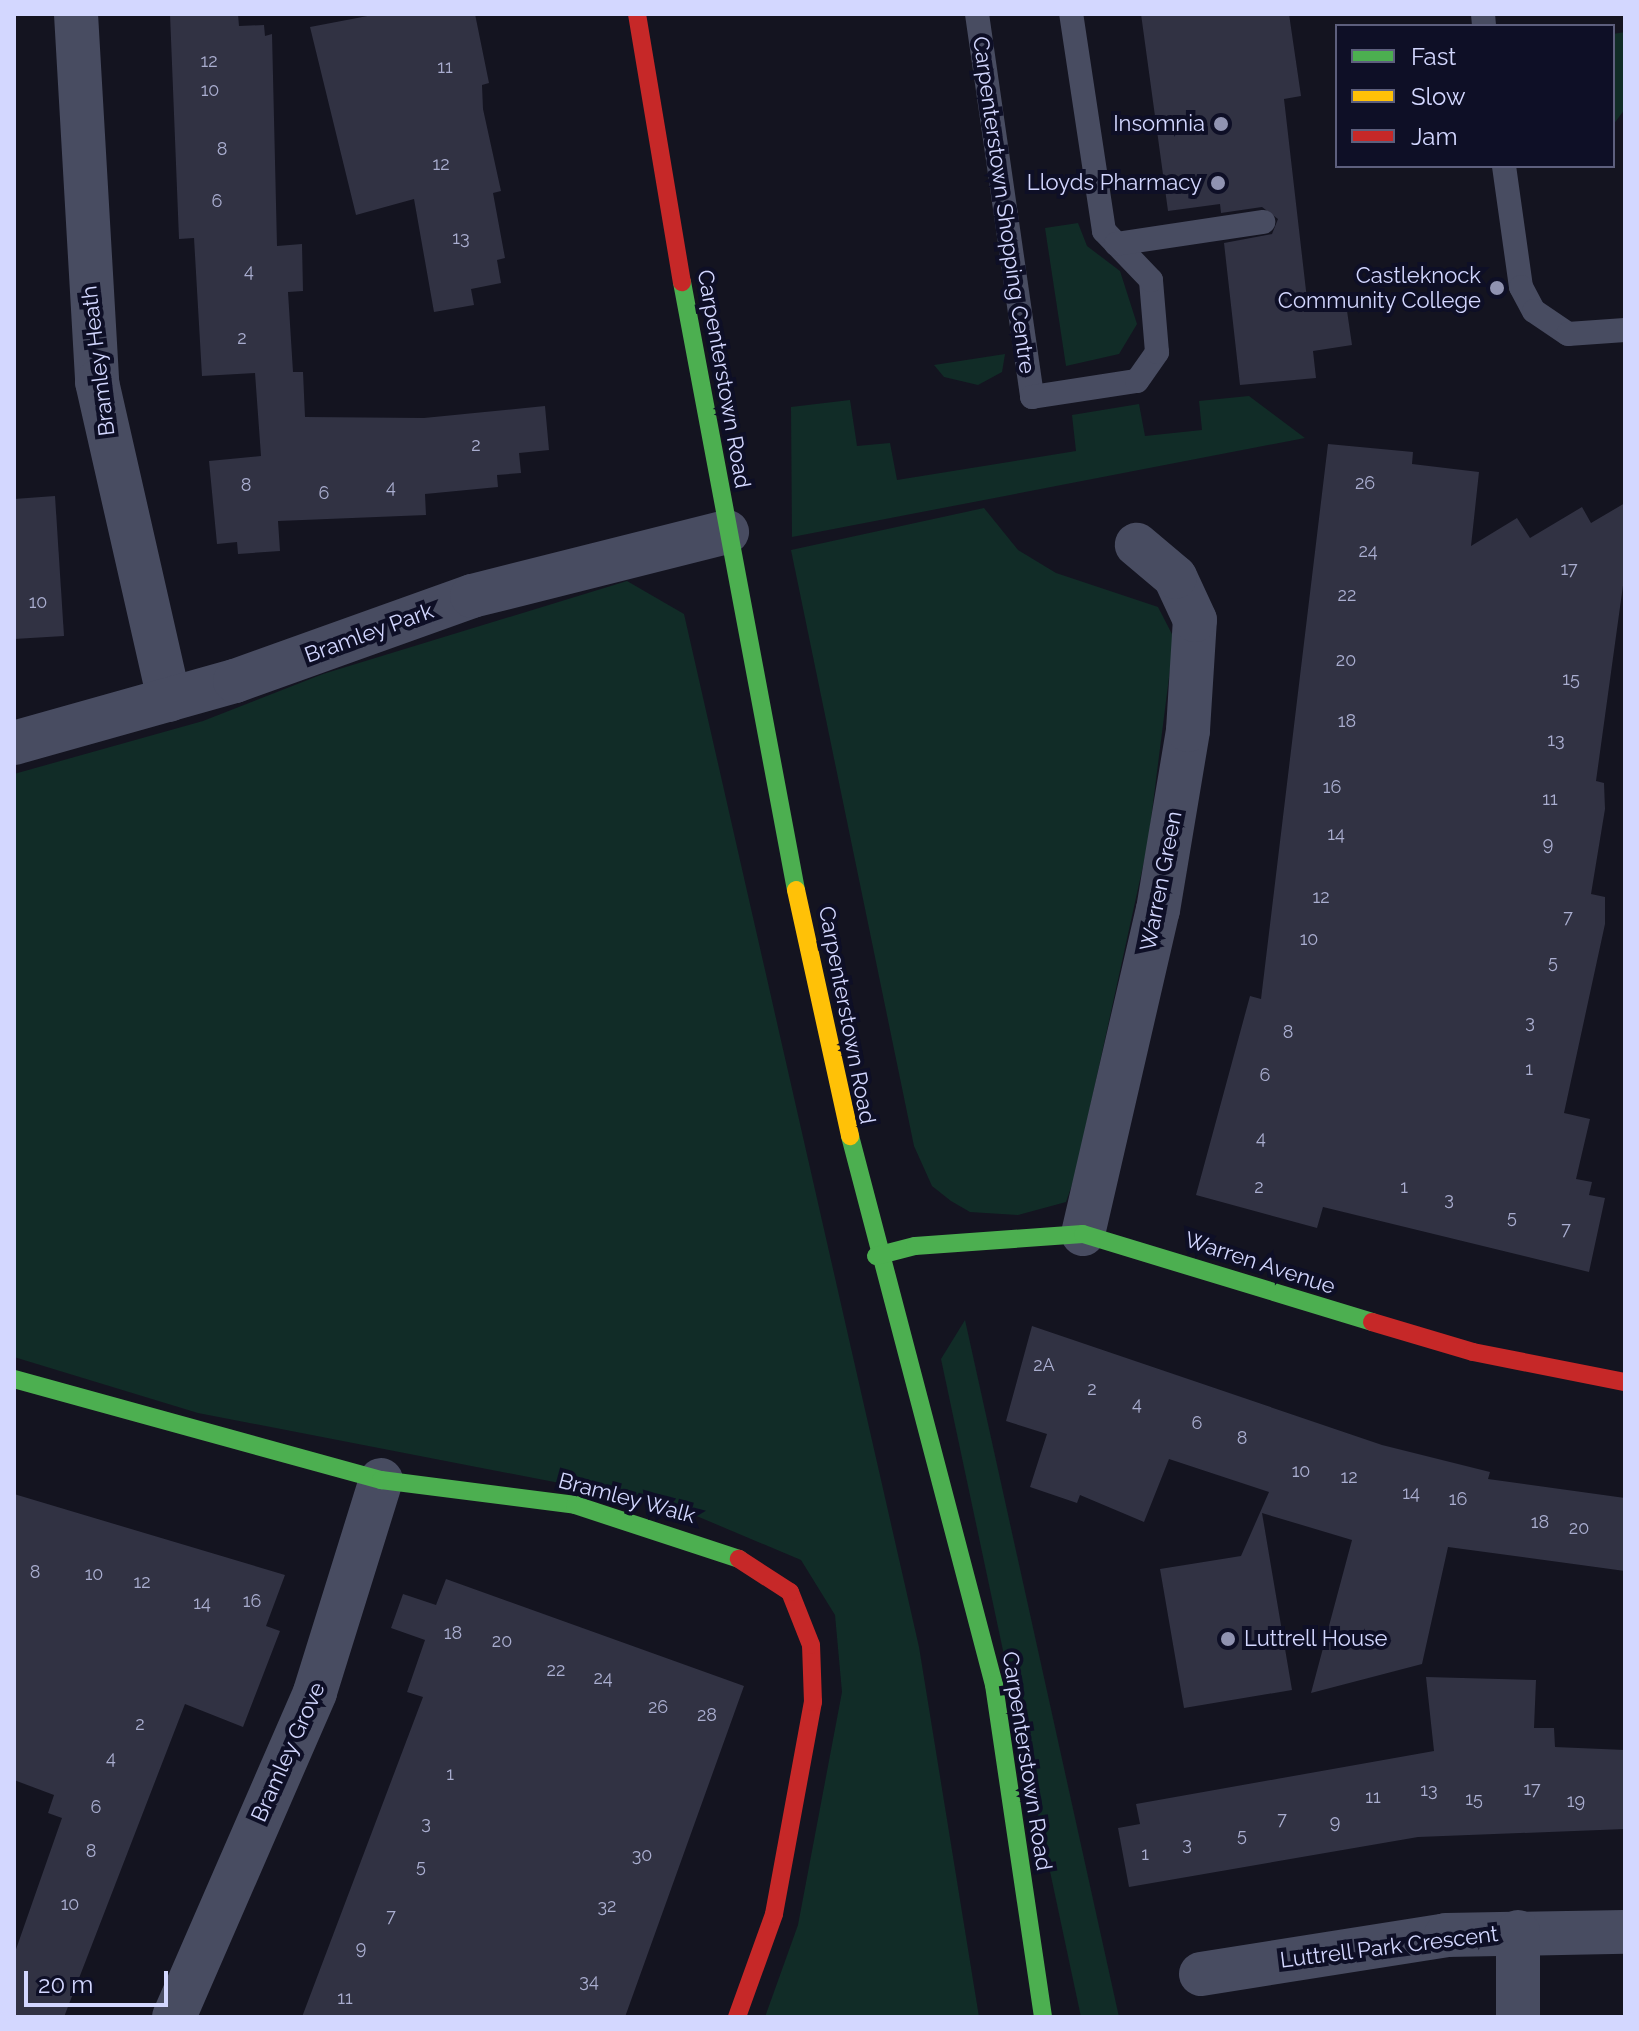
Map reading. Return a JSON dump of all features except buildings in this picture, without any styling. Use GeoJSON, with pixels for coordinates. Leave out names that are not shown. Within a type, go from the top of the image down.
{"type":"FeatureCollection","features":[{"type":"Feature","properties":{"kind":"street","name":"Bramley Heath"},"geometry":{"type":"LineString","coordinates":[[76,14],[97,382],[169,700]]}},
{"type":"Feature","properties":{"kind":"street","name":"Carpenterstown Road"},"geometry":{"type":"LineString","coordinates":[[637,14],[727,532],[823,1033],[876,1256],[994,1685],[1043,2017]]}},
{"type":"Feature","properties":{"kind":"street","name":"Bramley Park"},"geometry":{"type":"LineString","coordinates":[[14,743],[169,700],[472,596],[727,532]]}},
{"type":"Feature","properties":{"kind":"street","name":"Warren Green"},"geometry":{"type":"LineString","coordinates":[[1083,1234],[1158,910],[1188,730],[1195,620],[1175,577],[1137,545]]}},
{"type":"Feature","properties":{"kind":"street","name":"Warren Avenue"},"geometry":{"type":"LineString","coordinates":[[876,1256],[915,1246],[1083,1234],[1473,1352],[1625,1382]]}},
{"type":"Feature","properties":{"kind":"street","name":"Bramley Walk"},"geometry":{"type":"LineString","coordinates":[[14,1379],[381,1480],[575,1505],[740,1559],[790,1592],[811,1645],[813,1702],[774,1914],[737,2017]]}},
{"type":"Feature","properties":{"kind":"street","name":"Bramley Grove"},"geometry":{"type":"LineString","coordinates":[[174,2017],[315,1692],[381,1480]]}},
{"type":"Feature","properties":{"kind":"street","name":"Luttrell Park Crescent"},"geometry":{"type":"LineString","coordinates":[[1201,1974],[1359,1946],[1518,1932],[1625,1932]]}},
{"type":"Feature","properties":{"kind":"street"},"geometry":{"type":"LineString","coordinates":[[1518,1932],[1518,2017]]}},
{"type":"Feature","properties":{"kind":"lane","name":"Carpenterstown Shopping Centre"},"geometry":{"type":"LineString","coordinates":[[977,14],[1032,397],[1137,381],[1150,369],[1158,337],[1151,280],[1116,244]]}},
{"type":"Feature","properties":{"kind":"lane"},"geometry":{"type":"LineString","coordinates":[[1071,14],[1097,200],[1116,244],[1263,222]]}},
{"type":"Feature","properties":{"kind":"lane"},"geometry":{"type":"LineString","coordinates":[[1504,168],[1521,287],[1534,311],[1568,334],[1625,330]]}},
{"type":"Feature","properties":{"kind":"green space"},"geometry":{"type":"Polygon","coordinates":[[[1625,32],[1625,109],[1615,122],[1615,34],[1625,32]]]}},
{"type":"Feature","properties":{"kind":"green space"},"geometry":{"type":"Polygon","coordinates":[[[1078,223],[1087,246],[1120,271],[1137,324],[1119,354],[1066,366],[1045,228],[1078,223]]]}},
{"type":"Feature","properties":{"kind":"green space"},"geometry":{"type":"Polygon","coordinates":[[[1005,354],[1002,372],[978,385],[944,377],[934,365],[1005,354]]]}},
{"type":"Feature","properties":{"kind":"green space"},"geometry":{"type":"Polygon","coordinates":[[[1249,396],[1305,438],[792,537],[791,407],[850,400],[857,446],[890,443],[897,480],[1076,451],[1072,415],[1139,404],[1145,436],[1202,430],[1199,401],[1249,396]]]}},
{"type":"Feature","properties":{"kind":"green space"},"geometry":{"type":"Polygon","coordinates":[[[984,508],[1018,550],[1056,573],[1158,607],[1174,638],[1148,843],[1075,1176],[1066,1202],[1018,1215],[970,1212],[951,1201],[932,1186],[914,1146],[791,550],[984,508]]]}},
{"type":"Feature","properties":{"kind":"green space"},"geometry":{"type":"Polygon","coordinates":[[[627,581],[684,614],[919,1647],[979,2017],[765,2017],[798,1925],[842,1692],[835,1615],[801,1560],[668,1504],[198,1413],[14,1357],[14,774],[203,721],[323,674],[627,581]]]}},
{"type":"Feature","properties":{"kind":"green space"},"geometry":{"type":"Polygon","coordinates":[[[965,1320],[1119,2017],[1081,2017],[941,1359],[965,1320]]]}},
{"type":"Feature","properties":{"kind":"traffic: fast"},"geometry":{"type":"LineString","coordinates":[[682,282],[796,890]]}},
{"type":"Feature","properties":{"kind":"traffic: fast"},"geometry":{"type":"LineString","coordinates":[[850,1136],[994,1685],[1043,2017]]}},
{"type":"Feature","properties":{"kind":"traffic: fast"},"geometry":{"type":"LineString","coordinates":[[876,1256],[915,1246],[1083,1234],[1372,1322]]}},
{"type":"Feature","properties":{"kind":"traffic: fast"},"geometry":{"type":"LineString","coordinates":[[14,1379],[381,1480],[575,1505],[739,1559]]}},
{"type":"Feature","properties":{"kind":"traffic: slow"},"geometry":{"type":"LineString","coordinates":[[796,890],[850,1136]]}},
{"type":"Feature","properties":{"kind":"traffic: jam"},"geometry":{"type":"LineString","coordinates":[[637,14],[682,282]]}},
{"type":"Feature","properties":{"kind":"traffic: jam"},"geometry":{"type":"LineString","coordinates":[[1372,1322],[1473,1352],[1625,1382]]}},
{"type":"Feature","properties":{"kind":"traffic: jam"},"geometry":{"type":"LineString","coordinates":[[737,2017],[774,1914],[813,1702],[811,1645],[790,1592],[739,1559]]}},
{"type":"Feature","properties":{"kind":"place","name":"Insomnia"},"geometry":{"type":"Point","coordinates":[1221,124]}},
{"type":"Feature","properties":{"kind":"place","name":"Lloyds Pharmacy"},"geometry":{"type":"Point","coordinates":[1218,183]}},
{"type":"Feature","properties":{"kind":"place","name":"Castleknock Community College"},"geometry":{"type":"Point","coordinates":[1497,288]}},
{"type":"Feature","properties":{"kind":"place","name":"Luttrell House"},"geometry":{"type":"Point","coordinates":[1228,1639]}}]}
